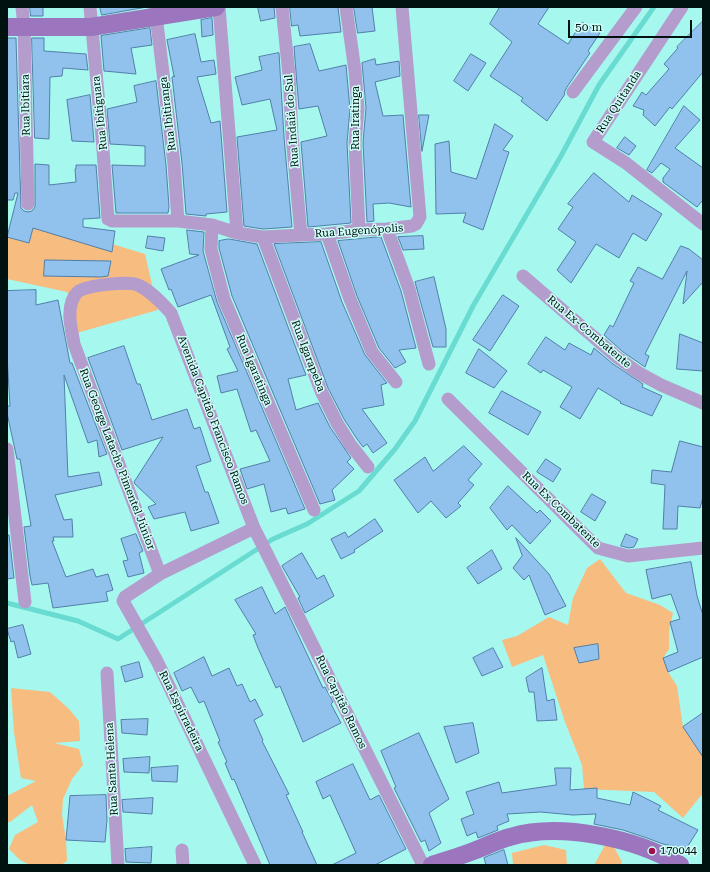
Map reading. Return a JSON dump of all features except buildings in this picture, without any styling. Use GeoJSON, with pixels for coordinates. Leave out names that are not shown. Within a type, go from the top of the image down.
{"type":"FeatureCollection","features":[{"type":"Feature","properties":{"kind":"main road"},"geometry":{"type":"LineString","coordinates":[[15,27],[91,27],[155,12],[217,7]]}},
{"type":"Feature","properties":{"kind":"main road"},"geometry":{"type":"LineString","coordinates":[[432,865],[475,851],[510,837],[535,832],[568,832],[612,838],[669,858],[680,865]]}},
{"type":"Feature","properties":{"kind":"street","name":"Rua Ibitiara"},"geometry":{"type":"LineString","coordinates":[[22,7],[15,27],[28,204]]}},
{"type":"Feature","properties":{"kind":"street","name":"Rua Ibitiguara"},"geometry":{"type":"LineString","coordinates":[[90,7],[108,219]]}},
{"type":"Feature","properties":{"kind":"street"},"geometry":{"type":"LineString","coordinates":[[217,7],[237,233]]}},
{"type":"Feature","properties":{"kind":"street","name":"Rua Indaiá do Sul"},"geometry":{"type":"LineString","coordinates":[[282,7],[289,75],[292,136],[301,235]]}},
{"type":"Feature","properties":{"kind":"street","name":"Rua Iratinga"},"geometry":{"type":"LineString","coordinates":[[346,7],[355,71],[358,109],[355,143],[359,230]]}},
{"type":"Feature","properties":{"kind":"street","name":"Rua Eugenópolis"},"geometry":{"type":"LineString","coordinates":[[108,219],[112,221],[178,222],[212,225],[237,233],[263,238],[387,229],[412,226],[416,224],[420,217],[402,7]]}},
{"type":"Feature","properties":{"kind":"street"},"geometry":{"type":"LineString","coordinates":[[573,92],[636,7]]}},
{"type":"Feature","properties":{"kind":"street","name":"Rua Quitanda"},"geometry":{"type":"LineString","coordinates":[[682,7],[593,142],[626,163],[703,224]]}},
{"type":"Feature","properties":{"kind":"street","name":"Rua Ibitiranga"},"geometry":{"type":"LineString","coordinates":[[155,12],[174,164],[178,222]]}},
{"type":"Feature","properties":{"kind":"street","name":"Rua Igaratinga"},"geometry":{"type":"LineString","coordinates":[[212,225],[211,249],[224,299],[314,510]]}},
{"type":"Feature","properties":{"kind":"street"},"geometry":{"type":"LineString","coordinates":[[387,229],[409,289],[429,364]]}},
{"type":"Feature","properties":{"kind":"street"},"geometry":{"type":"LineString","coordinates":[[327,234],[350,299],[372,352],[396,382]]}},
{"type":"Feature","properties":{"kind":"street","name":"Rua Igarapeba"},"geometry":{"type":"LineString","coordinates":[[263,238],[322,391],[337,423],[350,444],[368,467]]}},
{"type":"Feature","properties":{"kind":"street","name":"Rua Ex-Combatente"},"geometry":{"type":"LineString","coordinates":[[523,276],[618,358],[639,373],[661,385],[703,403]]}},
{"type":"Feature","properties":{"kind":"street","name":"Rua George Latache Pimentel Júnior"},"geometry":{"type":"LineString","coordinates":[[160,574],[74,344],[70,315],[72,301],[79,290],[93,286],[118,284],[138,285],[154,296],[171,313]]}},
{"type":"Feature","properties":{"kind":"street","name":"Avenida Capitão Francisco Ramos"},"geometry":{"type":"LineString","coordinates":[[171,313],[257,533]]}},
{"type":"Feature","properties":{"kind":"street","name":"Rua Ex Combatente"},"geometry":{"type":"LineString","coordinates":[[448,399],[598,548],[628,556],[703,548]]}},
{"type":"Feature","properties":{"kind":"street"},"geometry":{"type":"LineString","coordinates":[[7,449],[11,517],[25,602]]}},
{"type":"Feature","properties":{"kind":"street"},"geometry":{"type":"LineString","coordinates":[[160,574],[257,533]]}},
{"type":"Feature","properties":{"kind":"street","name":"Rua Capitão Ramos"},"geometry":{"type":"LineString","coordinates":[[257,533],[423,865]]}},
{"type":"Feature","properties":{"kind":"street","name":"Rua Espirradeira"},"geometry":{"type":"LineString","coordinates":[[160,574],[124,599],[124,603],[157,661],[255,865]]}},
{"type":"Feature","properties":{"kind":"street","name":"Rua Santa Helena"},"geometry":{"type":"LineString","coordinates":[[107,673],[118,865]]}},
{"type":"Feature","properties":{"kind":"street"},"geometry":{"type":"LineString","coordinates":[[182,850],[184,865]]}},
{"type":"Feature","properties":{"kind":"shaded area"},"geometry":{"type":"Polygon","coordinates":[[[33,220],[145,254],[158,310],[73,334],[75,304],[67,292],[7,279],[7,237],[29,243],[33,220]]]}},
{"type":"Feature","properties":{"kind":"shaded area"},"geometry":{"type":"Polygon","coordinates":[[[600,559],[626,593],[660,605],[673,613],[669,631],[669,649],[663,658],[668,672],[677,686],[683,727],[700,752],[703,750],[703,793],[683,818],[654,792],[584,789],[582,765],[565,722],[543,655],[512,667],[502,640],[517,636],[549,617],[568,625],[573,598],[587,568],[600,559]]]}},
{"type":"Feature","properties":{"kind":"shaded area"},"geometry":{"type":"Polygon","coordinates":[[[11,688],[50,692],[69,709],[79,721],[80,741],[54,743],[79,749],[83,765],[72,779],[63,799],[62,815],[66,840],[67,861],[61,865],[30,865],[20,860],[9,849],[15,835],[38,822],[32,805],[10,822],[7,822],[7,796],[36,781],[21,778],[14,732],[11,688]]]}},
{"type":"Feature","properties":{"kind":"shaded area"},"geometry":{"type":"Polygon","coordinates":[[[609,838],[622,862],[620,865],[594,865],[609,838]]]}},
{"type":"Feature","properties":{"kind":"shaded area"},"geometry":{"type":"Polygon","coordinates":[[[544,845],[566,850],[567,865],[513,865],[512,853],[544,845]]]}},
{"type":"Feature","properties":{"kind":"waterway"},"geometry":{"type":"LineString","coordinates":[[7,603],[78,621],[118,639],[273,539],[307,524],[359,491],[395,449],[415,421],[473,306],[561,156],[599,85],[654,7]]}},
{"type":"Feature","properties":{"kind":"place","name":"170044"},"geometry":{"type":"Point","coordinates":[652,851]}}]}
